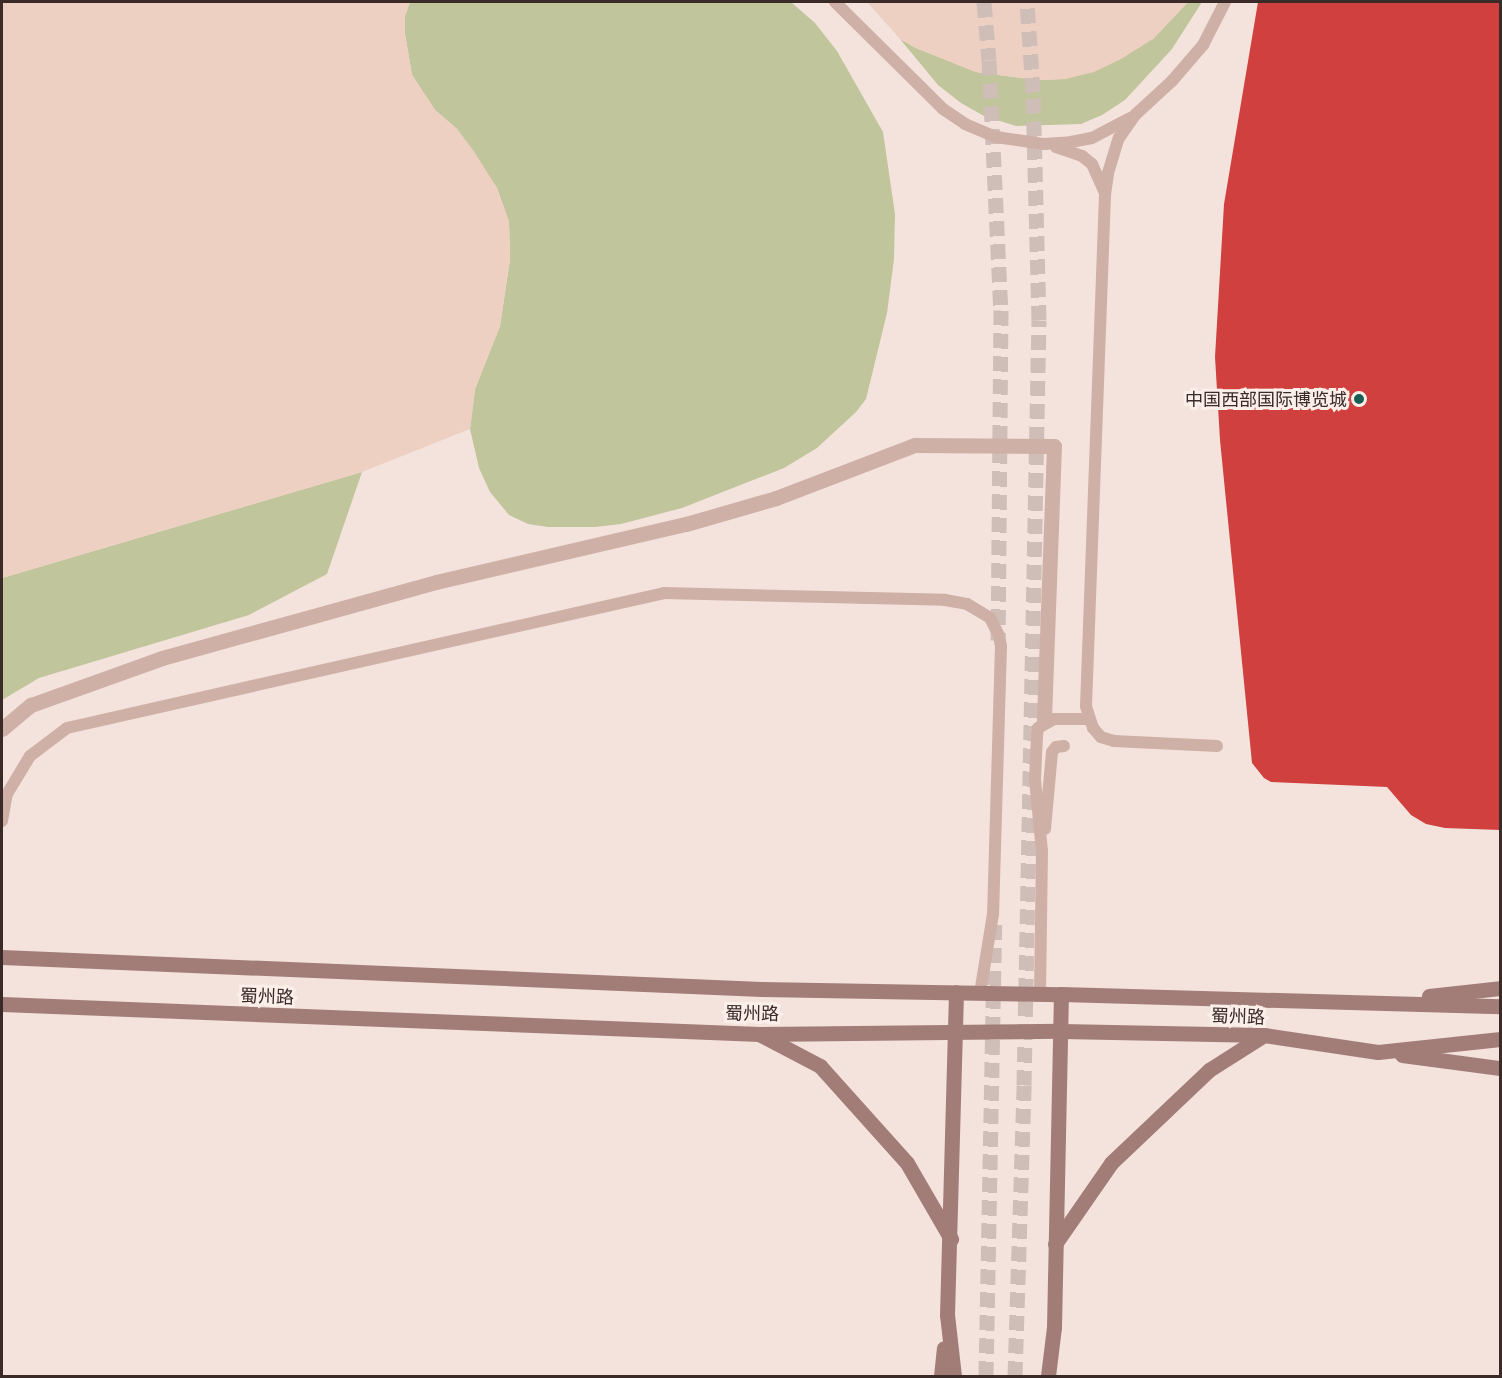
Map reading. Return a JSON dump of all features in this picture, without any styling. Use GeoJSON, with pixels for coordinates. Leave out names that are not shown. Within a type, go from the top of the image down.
{"type":"FeatureCollection","features":[{"type":"Feature","properties":{"kind":"main road","name":"蜀州路"},"geometry":{"type":"LineString","coordinates":[[2,957],[761,989],[1061,994],[1500,1006]]}},
{"type":"Feature","properties":{"kind":"main road"},"geometry":{"type":"LineString","coordinates":[[1369,1002],[1500,988]]}},
{"type":"Feature","properties":{"kind":"main road"},"geometry":{"type":"LineString","coordinates":[[941,1377],[951,1240],[956,992]]}},
{"type":"Feature","properties":{"kind":"main road"},"geometry":{"type":"LineString","coordinates":[[1057,1377],[1054,1327],[1061,994]]}},
{"type":"Feature","properties":{"kind":"main road","name":"蜀州路"},"geometry":{"type":"LineString","coordinates":[[2,1004],[759,1034],[955,1034],[1061,1031],[1264,1035],[1378,1052],[1500,1039]]}},
{"type":"Feature","properties":{"kind":"main road"},"geometry":{"type":"LineString","coordinates":[[759,1034],[820,1066],[907,1162],[951,1240]]}},
{"type":"Feature","properties":{"kind":"main road"},"geometry":{"type":"LineString","coordinates":[[1055,1244],[1111,1163],[1209,1070],[1264,1035]]}},
{"type":"Feature","properties":{"kind":"main road"},"geometry":{"type":"LineString","coordinates":[[1378,1052],[1500,1068]]}},
{"type":"Feature","properties":{"kind":"main road"},"geometry":{"type":"LineString","coordinates":[[947,1315],[954,1377]]}},
{"type":"Feature","properties":{"kind":"main road"},"geometry":{"type":"LineString","coordinates":[[1048,1377],[1054,1327]]}},
{"type":"Feature","properties":{"kind":"street"},"geometry":{"type":"LineString","coordinates":[[2,729],[31,705],[162,658],[436,582],[686,524],[776,498],[915,445],[1054,446],[1044,722]]}},
{"type":"Feature","properties":{"kind":"lane"},"geometry":{"type":"LineString","coordinates":[[836,2],[864,28],[917,85],[965,124],[996,137],[1044,144],[1082,156],[1092,164],[1105,195]]}},
{"type":"Feature","properties":{"kind":"lane"},"geometry":{"type":"LineString","coordinates":[[1217,746],[1114,741],[1101,736],[1088,719],[1086,706],[1105,195],[1112,156],[1119,138],[1136,115],[1172,81],[1203,45],[1225,2]]}},
{"type":"Feature","properties":{"kind":"lane"},"geometry":{"type":"LineString","coordinates":[[1044,144],[1092,138],[1136,115]]}},
{"type":"Feature","properties":{"kind":"lane"},"geometry":{"type":"LineString","coordinates":[[2,821],[7,794],[30,756],[68,729],[664,593],[945,600],[967,604],[990,618],[1001,646],[993,914],[980,993]]}},
{"type":"Feature","properties":{"kind":"lane"},"geometry":{"type":"LineString","coordinates":[[1042,851],[1035,779],[1038,728],[1044,722],[1054,718],[1088,719]]}},
{"type":"Feature","properties":{"kind":"lane"},"geometry":{"type":"LineString","coordinates":[[1040,994],[1042,851],[1052,752],[1056,747],[1064,746]]}},
{"type":"Feature","properties":{"kind":"green space"},"geometry":{"type":"Polygon","coordinates":[[[410,2],[791,2],[815,23],[837,51],[883,132],[895,214],[894,259],[887,313],[866,399],[856,412],[817,448],[784,468],[682,508],[621,524],[595,527],[548,527],[528,524],[509,515],[490,492],[479,468],[470,429],[475,389],[500,326],[510,259],[509,222],[497,188],[457,129],[435,110],[412,75],[405,34],[405,16],[410,2]]]}},
{"type":"Feature","properties":{"kind":"green space"},"geometry":{"type":"Polygon","coordinates":[[[1188,2],[1202,2],[1172,49],[1125,100],[1102,115],[1081,124],[1016,126],[984,116],[961,103],[938,85],[900,39],[916,48],[976,72],[1037,80],[1065,79],[1153,39],[1188,2]]]}},
{"type":"Feature","properties":{"kind":"green space"},"geometry":{"type":"Polygon","coordinates":[[[362,472],[327,574],[249,615],[39,678],[2,700],[2,578],[362,472]]]}},
{"type":"Feature","properties":{"kind":"shaded area"},"geometry":{"type":"Polygon","coordinates":[[[2,2],[410,2],[405,16],[405,34],[412,75],[435,110],[457,129],[473,150],[497,188],[509,222],[510,259],[500,326],[475,389],[470,429],[362,472],[2,578],[2,2]]]}},
{"type":"Feature","properties":{"kind":"shaded area"},"geometry":{"type":"Polygon","coordinates":[[[867,2],[1188,2],[1153,39],[1121,59],[1094,72],[1065,79],[1037,80],[976,72],[916,48],[900,39],[867,2]]]}},
{"type":"Feature","properties":{"kind":"building","name":"中国西部国际博览城"},"geometry":{"type":"Polygon","coordinates":[[[1258,2],[1500,2],[1500,830],[1445,828],[1426,824],[1411,815],[1387,787],[1271,782],[1264,778],[1252,763],[1220,440],[1215,357],[1224,204],[1258,2]]]}},
{"type":"Feature","properties":{"kind":"tunnel"},"geometry":{"type":"LineString","coordinates":[[984,2],[1001,310],[998,640]]}},
{"type":"Feature","properties":{"kind":"tunnel"},"geometry":{"type":"LineString","coordinates":[[1015,1376],[1024,1085],[1039,320],[1033,92],[1027,2]]}},
{"type":"Feature","properties":{"kind":"tunnel"},"geometry":{"type":"LineString","coordinates":[[986,1376],[995,919]]}},
{"type":"Feature","properties":{"kind":"place","name":"中国西部国际博览城"},"geometry":{"type":"Point","coordinates":[1359,399]}}]}
